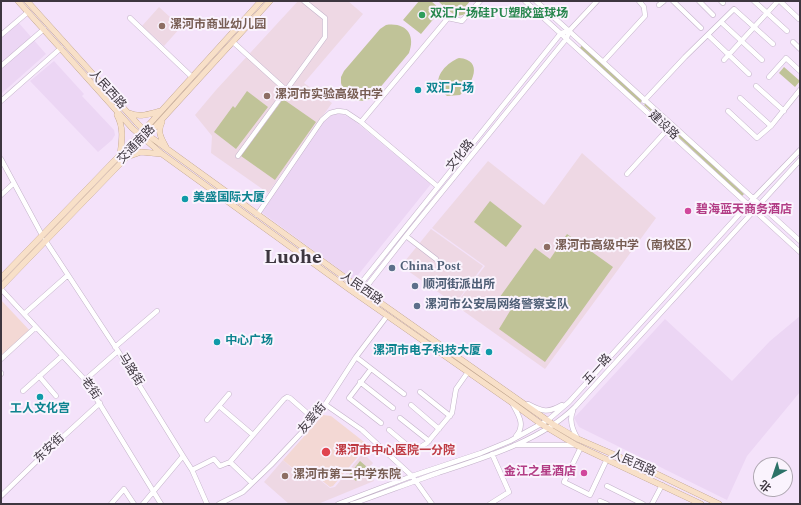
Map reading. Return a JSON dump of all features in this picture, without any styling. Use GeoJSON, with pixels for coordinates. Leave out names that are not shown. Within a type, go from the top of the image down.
{"type":"FeatureCollection","features":[{"type":"Feature","properties":{"kind":"main road","name":"人民西路"},"geometry":{"type":"LineString","coordinates":[[18,1],[141,137],[162,154],[387,316],[548,429],[701,504]]}},
{"type":"Feature","properties":{"kind":"main road","name":"人民西路"},"geometry":{"type":"LineString","coordinates":[[27,1],[146,132],[257,215],[520,400],[578,444],[638,465],[719,504]]}},
{"type":"Feature","properties":{"kind":"main road","name":"交通南路"},"geometry":{"type":"LineString","coordinates":[[163,113],[192,77],[261,1]]}},
{"type":"Feature","properties":{"kind":"main road","name":"交通南路"},"geometry":{"type":"LineString","coordinates":[[1,278],[44,237],[122,157],[233,42],[270,1]]}},
{"type":"Feature","properties":{"kind":"main road"},"geometry":{"type":"LineString","coordinates":[[111,104],[121,123],[123,136],[122,157],[141,152],[162,154]]}},
{"type":"Feature","properties":{"kind":"main road"},"geometry":{"type":"LineString","coordinates":[[127,112],[136,116],[163,113],[158,130],[167,149]]}},
{"type":"Feature","properties":{"kind":"main road","name":"交通南路"},"geometry":{"type":"LineString","coordinates":[[1,288],[44,237]]}},
{"type":"Feature","properties":{"kind":"street"},"geometry":{"type":"LineString","coordinates":[[238,156],[325,37],[325,18],[304,1]]}},
{"type":"Feature","properties":{"kind":"street"},"geometry":{"type":"LineString","coordinates":[[361,122],[448,18],[462,21],[480,1]]}},
{"type":"Feature","properties":{"kind":"street","name":"建设路"},"geometry":{"type":"LineString","coordinates":[[525,1],[800,252]]}},
{"type":"Feature","properties":{"kind":"street","name":"建设路"},"geometry":{"type":"LineString","coordinates":[[536,1],[753,200],[800,241]]}},
{"type":"Feature","properties":{"kind":"street","name":"文化路"},"geometry":{"type":"LineString","coordinates":[[364,291],[406,236],[566,38],[569,31],[597,1]]}},
{"type":"Feature","properties":{"kind":"street"},"geometry":{"type":"LineString","coordinates":[[603,62],[645,16],[644,7],[639,1]]}},
{"type":"Feature","properties":{"kind":"street"},"geometry":{"type":"LineString","coordinates":[[659,5],[664,1]]}},
{"type":"Feature","properties":{"kind":"street"},"geometry":{"type":"LineString","coordinates":[[674,1],[701,28]]}},
{"type":"Feature","properties":{"kind":"street"},"geometry":{"type":"LineString","coordinates":[[699,1],[713,15]]}},
{"type":"Feature","properties":{"kind":"street"},"geometry":{"type":"LineString","coordinates":[[754,1],[787,31]]}},
{"type":"Feature","properties":{"kind":"street"},"geometry":{"type":"LineString","coordinates":[[724,60],[779,1],[798,19]]}},
{"type":"Feature","properties":{"kind":"street"},"geometry":{"type":"LineString","coordinates":[[640,106],[685,57],[734,9],[773,44]]}},
{"type":"Feature","properties":{"kind":"street"},"geometry":{"type":"LineString","coordinates":[[1,35],[28,12]]}},
{"type":"Feature","properties":{"kind":"street"},"geometry":{"type":"LineString","coordinates":[[130,18],[192,77]]}},
{"type":"Feature","properties":{"kind":"street"},"geometry":{"type":"LineString","coordinates":[[721,22],[762,60]]}},
{"type":"Feature","properties":{"kind":"street"},"geometry":{"type":"LineString","coordinates":[[1,66],[44,29]]}},
{"type":"Feature","properties":{"kind":"street"},"geometry":{"type":"LineString","coordinates":[[561,33],[569,31]]}},
{"type":"Feature","properties":{"kind":"street","name":"文化路"},"geometry":{"type":"LineString","coordinates":[[358,287],[437,186],[561,33]]}},
{"type":"Feature","properties":{"kind":"street"},"geometry":{"type":"LineString","coordinates":[[708,35],[749,74]]}},
{"type":"Feature","properties":{"kind":"street"},"geometry":{"type":"LineString","coordinates":[[233,42],[286,90]]}},
{"type":"Feature","properties":{"kind":"street"},"geometry":{"type":"LineString","coordinates":[[793,42],[800,49]]}},
{"type":"Feature","properties":{"kind":"street"},"geometry":{"type":"LineString","coordinates":[[1,101],[61,48]]}},
{"type":"Feature","properties":{"kind":"street"},"geometry":{"type":"LineString","coordinates":[[769,77],[786,58],[800,72]]}},
{"type":"Feature","properties":{"kind":"street"},"geometry":{"type":"LineString","coordinates":[[756,86],[784,111]]}},
{"type":"Feature","properties":{"kind":"street"},"geometry":{"type":"LineString","coordinates":[[728,111],[757,138],[771,126],[800,90]]}},
{"type":"Feature","properties":{"kind":"street"},"geometry":{"type":"LineString","coordinates":[[740,98],[771,126]]}},
{"type":"Feature","properties":{"kind":"street"},"geometry":{"type":"LineString","coordinates":[[257,215],[325,116],[330,112],[346,112],[361,122],[437,186]]}},
{"type":"Feature","properties":{"kind":"street"},"geometry":{"type":"LineString","coordinates":[[627,174],[667,130]]}},
{"type":"Feature","properties":{"kind":"street","name":"五一路"},"geometry":{"type":"LineString","coordinates":[[352,504],[492,454],[548,420],[569,402],[800,150]]}},
{"type":"Feature","properties":{"kind":"street","name":"马路街"},"geometry":{"type":"LineString","coordinates":[[1,159],[44,237],[192,470],[207,504]]}},
{"type":"Feature","properties":{"kind":"street","name":"五一路"},"geometry":{"type":"LineString","coordinates":[[338,504],[412,476],[511,443],[548,429],[554,425],[575,407],[758,204],[800,160]]}},
{"type":"Feature","properties":{"kind":"street"},"geometry":{"type":"LineString","coordinates":[[1,195],[14,183]]}},
{"type":"Feature","properties":{"kind":"street"},"geometry":{"type":"LineString","coordinates":[[406,236],[436,259]]}},
{"type":"Feature","properties":{"kind":"street"},"geometry":{"type":"LineString","coordinates":[[24,314],[68,275]]}},
{"type":"Feature","properties":{"kind":"street"},"geometry":{"type":"LineString","coordinates":[[362,281],[368,285]]}},
{"type":"Feature","properties":{"kind":"street","name":"老街"},"geometry":{"type":"LineString","coordinates":[[1,288],[85,380],[161,504]]}},
{"type":"Feature","properties":{"kind":"street"},"geometry":{"type":"LineString","coordinates":[[85,380],[157,311]]}},
{"type":"Feature","properties":{"kind":"street","name":"友爱街"},"geometry":{"type":"LineString","coordinates":[[219,504],[243,492],[271,465],[314,419],[326,405],[356,358],[387,316]]}},
{"type":"Feature","properties":{"kind":"street"},"geometry":{"type":"LineString","coordinates":[[1,359],[36,327]]}},
{"type":"Feature","properties":{"kind":"street"},"geometry":{"type":"LineString","coordinates":[[23,391],[62,356]]}},
{"type":"Feature","properties":{"kind":"street"},"geometry":{"type":"LineString","coordinates":[[356,358],[404,394]]}},
{"type":"Feature","properties":{"kind":"street"},"geometry":{"type":"LineString","coordinates":[[371,369],[349,398],[381,423]]}},
{"type":"Feature","properties":{"kind":"street"},"geometry":{"type":"LineString","coordinates":[[389,430],[414,451],[429,441],[452,413],[456,389],[468,372]]}},
{"type":"Feature","properties":{"kind":"street"},"geometry":{"type":"LineString","coordinates":[[39,376],[56,396]]}},
{"type":"Feature","properties":{"kind":"street"},"geometry":{"type":"LineString","coordinates":[[360,382],[393,408]]}},
{"type":"Feature","properties":{"kind":"street"},"geometry":{"type":"LineString","coordinates":[[420,392],[450,416]]}},
{"type":"Feature","properties":{"kind":"street"},"geometry":{"type":"LineString","coordinates":[[207,420],[229,394]]}},
{"type":"Feature","properties":{"kind":"street"},"geometry":{"type":"LineString","coordinates":[[192,470],[214,460],[220,466],[230,462],[287,397],[314,419]]}},
{"type":"Feature","properties":{"kind":"street"},"geometry":{"type":"LineString","coordinates":[[520,400],[536,408],[550,411],[569,402]]}},
{"type":"Feature","properties":{"kind":"street"},"geometry":{"type":"LineString","coordinates":[[511,402],[521,420],[520,431],[511,443]]}},
{"type":"Feature","properties":{"kind":"street","name":"东安街"},"geometry":{"type":"LineString","coordinates":[[1,496],[100,403]]}},
{"type":"Feature","properties":{"kind":"street"},"geometry":{"type":"LineString","coordinates":[[326,405],[362,430],[412,476],[432,504]]}},
{"type":"Feature","properties":{"kind":"street"},"geometry":{"type":"LineString","coordinates":[[411,405],[439,429]]}},
{"type":"Feature","properties":{"kind":"street"},"geometry":{"type":"LineString","coordinates":[[219,406],[253,435]]}},
{"type":"Feature","properties":{"kind":"street"},"geometry":{"type":"LineString","coordinates":[[575,407],[571,415],[572,425],[578,444],[564,482],[590,495],[607,459]]}},
{"type":"Feature","properties":{"kind":"street"},"geometry":{"type":"LineString","coordinates":[[400,418],[429,441]]}},
{"type":"Feature","properties":{"kind":"street"},"geometry":{"type":"LineString","coordinates":[[511,443],[578,444]]}},
{"type":"Feature","properties":{"kind":"street"},"geometry":{"type":"LineString","coordinates":[[490,504],[509,492],[492,454]]}},
{"type":"Feature","properties":{"kind":"street"},"geometry":{"type":"LineString","coordinates":[[143,504],[183,456]]}},
{"type":"Feature","properties":{"kind":"street"},"geometry":{"type":"LineString","coordinates":[[230,462],[252,483]]}},
{"type":"Feature","properties":{"kind":"street"},"geometry":{"type":"LineString","coordinates":[[652,504],[662,485]]}},
{"type":"Feature","properties":{"kind":"street"},"geometry":{"type":"LineString","coordinates":[[607,486],[643,504]]}},
{"type":"Feature","properties":{"kind":"street"},"geometry":{"type":"LineString","coordinates":[[111,504],[124,489],[134,504]]}},
{"type":"Feature","properties":{"kind":"street"},"geometry":{"type":"LineString","coordinates":[[600,501],[607,504]]}},
{"type":"Feature","properties":{"kind":"shaded area","name":"漯河市实验高级中学"},"geometry":{"type":"Polygon","coordinates":[[[298,1],[348,1],[363,14],[304,83],[332,103],[268,193],[211,153],[212,136],[195,115],[298,1]]]}},
{"type":"Feature","properties":{"kind":"shaded area","name":"漯河市商业幼儿园"},"geometry":{"type":"Polygon","coordinates":[[[159,7],[181,27],[164,46],[142,26],[159,7]]]}},
{"type":"Feature","properties":{"kind":"shaded area"},"geometry":{"type":"Polygon","coordinates":[[[18,22],[46,54],[1,94],[1,37],[18,22]]]}},
{"type":"Feature","properties":{"kind":"shaded area"},"geometry":{"type":"Polygon","coordinates":[[[54,61],[84,94],[82,96],[114,130],[115,135],[112,140],[98,152],[30,81],[54,61]]]}},
{"type":"Feature","properties":{"kind":"shaded area"},"geometry":{"type":"Polygon","coordinates":[[[335,114],[341,114],[351,118],[431,184],[354,280],[261,212],[325,118],[335,114]]]}},
{"type":"Feature","properties":{"kind":"shaded area","name":"漯河市高级中学（南校区）"},"geometry":{"type":"Polygon","coordinates":[[[582,153],[656,218],[545,369],[455,305],[485,266],[432,228],[488,161],[544,205],[582,153]]]}},
{"type":"Feature","properties":{"kind":"shaded area"},"geometry":{"type":"Polygon","coordinates":[[[431,229],[483,266],[455,304],[401,266],[431,229]]]}},
{"type":"Feature","properties":{"kind":"shaded area"},"geometry":{"type":"Polygon","coordinates":[[[1,300],[32,333],[1,362],[1,300]]]}},
{"type":"Feature","properties":{"kind":"shaded area"},"geometry":{"type":"Polygon","coordinates":[[[800,316],[800,392],[747,456],[727,500],[579,427],[574,418],[665,319],[732,381],[770,341],[800,316]]]}},
{"type":"Feature","properties":{"kind":"shaded area","name":"漯河市中心医院一分院"},"geometry":{"type":"Polygon","coordinates":[[[323,415],[331,416],[368,445],[333,486],[330,487],[311,472],[305,479],[283,460],[323,415]]]}},
{"type":"Feature","properties":{"kind":"shaded area","name":"漯河市第二中学东院"},"geometry":{"type":"Polygon","coordinates":[[[363,453],[373,463],[368,469],[374,481],[318,504],[289,504],[264,482],[283,460],[305,480],[311,473],[330,488],[335,487],[363,453]]]}},
{"type":"Feature","properties":{"kind":"green space","name":"双汇广场硅PU塑胶篮球场"},"geometry":{"type":"Polygon","coordinates":[[[419,1],[431,1],[441,10],[421,34],[403,20],[419,1]]]}},
{"type":"Feature","properties":{"kind":"green space"},"geometry":{"type":"Polygon","coordinates":[[[438,1],[470,1],[463,10],[466,13],[462,15],[455,15],[438,1]]]}},
{"type":"Feature","properties":{"kind":"green space"},"geometry":{"type":"Polygon","coordinates":[[[386,25],[399,26],[408,31],[411,41],[409,53],[373,96],[363,101],[355,100],[348,96],[343,90],[341,77],[344,71],[380,29],[386,25]]]}},
{"type":"Feature","properties":{"kind":"green space"},"geometry":{"type":"Polygon","coordinates":[[[582,45],[643,100],[640,103],[580,48],[582,45]]]}},
{"type":"Feature","properties":{"kind":"green space"},"geometry":{"type":"Polygon","coordinates":[[[459,58],[472,63],[474,73],[469,85],[460,95],[447,96],[440,89],[438,79],[446,66],[459,58]]]}},
{"type":"Feature","properties":{"kind":"green space"},"geometry":{"type":"Polygon","coordinates":[[[784,67],[800,81],[795,87],[779,73],[784,67]]]}},
{"type":"Feature","properties":{"kind":"green space"},"geometry":{"type":"Polygon","coordinates":[[[247,91],[268,107],[236,149],[214,132],[233,106],[235,108],[247,91]]]}},
{"type":"Feature","properties":{"kind":"green space"},"geometry":{"type":"Polygon","coordinates":[[[283,99],[316,122],[275,180],[241,156],[283,99]]]}},
{"type":"Feature","properties":{"kind":"green space"},"geometry":{"type":"Polygon","coordinates":[[[646,103],[744,194],[742,196],[644,105],[646,103]]]}},
{"type":"Feature","properties":{"kind":"green space"},"geometry":{"type":"Polygon","coordinates":[[[490,201],[522,226],[506,247],[474,222],[490,201]]]}},
{"type":"Feature","properties":{"kind":"green space"},"geometry":{"type":"Polygon","coordinates":[[[567,234],[613,267],[545,362],[499,329],[510,311],[497,301],[535,248],[550,259],[567,234]]]}},
{"type":"Feature","properties":{"kind":"green space"},"geometry":{"type":"Polygon","coordinates":[[[360,461],[367,467],[356,481],[349,475],[360,461]]]}},
{"type":"Feature","properties":{"kind":"place","name":"双汇广场硅PU塑胶篮球场"},"geometry":{"type":"Point","coordinates":[422,15]}},
{"type":"Feature","properties":{"kind":"place","name":"漯河市商业幼儿园"},"geometry":{"type":"Point","coordinates":[162,26]}},
{"type":"Feature","properties":{"kind":"place","name":"双汇广场"},"geometry":{"type":"Point","coordinates":[418,90]}},
{"type":"Feature","properties":{"kind":"place","name":"漯河市实验高级中学"},"geometry":{"type":"Point","coordinates":[267,96]}},
{"type":"Feature","properties":{"kind":"place","name":"美盛国际大厦"},"geometry":{"type":"Point","coordinates":[185,199]}},
{"type":"Feature","properties":{"kind":"place","name":"碧海蓝天商务酒店"},"geometry":{"type":"Point","coordinates":[688,211]}},
{"type":"Feature","properties":{"kind":"place","name":"漯河市高级中学（南校区）"},"geometry":{"type":"Point","coordinates":[547,247]}},
{"type":"Feature","properties":{"kind":"place","name":"China Post"},"geometry":{"type":"Point","coordinates":[392,268]}},
{"type":"Feature","properties":{"kind":"place","name":"顺河街派出所"},"geometry":{"type":"Point","coordinates":[415,286]}},
{"type":"Feature","properties":{"kind":"place","name":"漯河市公安局网络警察支队"},"geometry":{"type":"Point","coordinates":[417,306]}},
{"type":"Feature","properties":{"kind":"place","name":"中心广场"},"geometry":{"type":"Point","coordinates":[217,342]}},
{"type":"Feature","properties":{"kind":"place","name":"漯河市电子科技大厦"},"geometry":{"type":"Point","coordinates":[489,352]}},
{"type":"Feature","properties":{"kind":"place","name":"工人文化宫"},"geometry":{"type":"Point","coordinates":[40,397]}},
{"type":"Feature","properties":{"kind":"place","name":"漯河市中心医院一分院"},"geometry":{"type":"Point","coordinates":[326,452]}},
{"type":"Feature","properties":{"kind":"place","name":"金江之星酒店"},"geometry":{"type":"Point","coordinates":[584,473]}},
{"type":"Feature","properties":{"kind":"place","name":"漯河市第二中学东院"},"geometry":{"type":"Point","coordinates":[285,476]}},
{"type":"Feature","properties":{"kind":"district","name":"Luohe"},"geometry":{"type":"Point","coordinates":[293,259]}}]}
